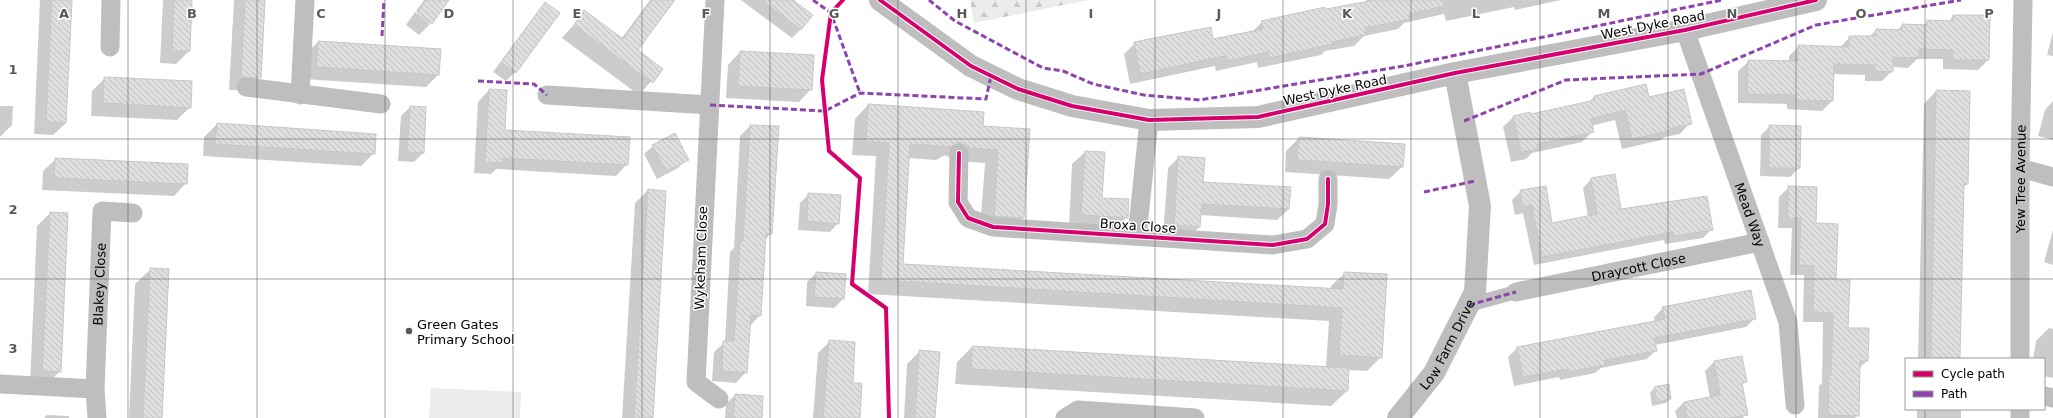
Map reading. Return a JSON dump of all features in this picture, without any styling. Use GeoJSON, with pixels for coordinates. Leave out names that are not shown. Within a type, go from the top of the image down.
{"type":"FeatureCollection","features":[{"type":"Feature","properties":{"kind":"street"},"geometry":{"type":"LineString","coordinates":[[110,46],[111,0]]}},
{"type":"Feature","properties":{"kind":"street"},"geometry":{"type":"LineString","coordinates":[[300,94],[305,0]]}},
{"type":"Feature","properties":{"kind":"street","name":"Wykeham Close"},"geometry":{"type":"LineString","coordinates":[[715,0],[696,382],[719,400]]}},
{"type":"Feature","properties":{"kind":"street","name":"West Dyke Road"},"geometry":{"type":"LineString","coordinates":[[880,0],[971,66],[1018,89],[1072,106],[1149,120],[1258,116],[1455,73],[1685,30],[1816,0]]}},
{"type":"Feature","properties":{"kind":"street","name":"Yew Tree Avenue"},"geometry":{"type":"LineString","coordinates":[[2020,358],[2020,168],[2023,0]]}},
{"type":"Feature","properties":{"kind":"street","name":"Mead Way"},"geometry":{"type":"LineString","coordinates":[[1685,30],[1788,322],[1794,405]]}},
{"type":"Feature","properties":{"kind":"street","name":"Low Farm Drive"},"geometry":{"type":"LineString","coordinates":[[1398,418],[1434,373],[1475,292],[1480,206],[1455,73]]}},
{"type":"Feature","properties":{"kind":"street"},"geometry":{"type":"LineString","coordinates":[[246,87],[381,104]]}},
{"type":"Feature","properties":{"kind":"street"},"geometry":{"type":"LineString","coordinates":[[547,95],[710,105]]}},
{"type":"Feature","properties":{"kind":"street","name":"Broxa Close"},"geometry":{"type":"LineString","coordinates":[[1137,236],[1149,120]]}},
{"type":"Feature","properties":{"kind":"street","name":"Broxa Close"},"geometry":{"type":"LineString","coordinates":[[958,153],[958,202],[968,218],[993,227],[1273,245],[1307,239],[1324,224],[1328,204],[1328,179]]}},
{"type":"Feature","properties":{"kind":"street"},"geometry":{"type":"LineString","coordinates":[[2020,168],[2053,177]]}},
{"type":"Feature","properties":{"kind":"street","name":"Blakey Close"},"geometry":{"type":"LineString","coordinates":[[97,418],[95,389],[102,211],[133,212]]}},
{"type":"Feature","properties":{"kind":"street","name":"Draycott Close"},"geometry":{"type":"LineString","coordinates":[[1516,292],[1760,242]]}},
{"type":"Feature","properties":{"kind":"street"},"geometry":{"type":"LineString","coordinates":[[1469,305],[1516,292]]}},
{"type":"Feature","properties":{"kind":"street"},"geometry":{"type":"LineString","coordinates":[[0,384],[95,389]]}},
{"type":"Feature","properties":{"kind":"street"},"geometry":{"type":"LineString","coordinates":[[1065,418],[1078,410],[1195,418]]}},
{"type":"Feature","properties":{"kind":"green space"},"geometry":{"type":"Polygon","coordinates":[[[970,0],[1089,0],[974,23],[970,0]]]}},
{"type":"Feature","properties":{"kind":"green space"},"geometry":{"type":"Polygon","coordinates":[[[431,388],[521,392],[520,418],[429,418],[431,388]]]}},
{"type":"Feature","properties":{"kind":"building"},"geometry":{"type":"Polygon","coordinates":[[[52,0],[72,0],[66,123],[46,122],[52,0]]]}},
{"type":"Feature","properties":{"kind":"building"},"geometry":{"type":"Polygon","coordinates":[[[174,0],[192,0],[190,51],[172,51],[174,0]]]}},
{"type":"Feature","properties":{"kind":"building"},"geometry":{"type":"Polygon","coordinates":[[[245,0],[265,0],[261,78],[241,77],[245,0]]]}},
{"type":"Feature","properties":{"kind":"building"},"geometry":{"type":"Polygon","coordinates":[[[426,0],[449,0],[432,24],[417,13],[426,0]]]}},
{"type":"Feature","properties":{"kind":"building"},"geometry":{"type":"Polygon","coordinates":[[[652,0],[675,0],[638,50],[663,69],[653,83],[574,25],[584,10],[623,39],[652,0]]]}},
{"type":"Feature","properties":{"kind":"building"},"geometry":{"type":"Polygon","coordinates":[[[762,0],[793,0],[813,15],[801,30],[762,0]]]}},
{"type":"Feature","properties":{"kind":"building"},"geometry":{"type":"Polygon","coordinates":[[[1375,0],[1443,0],[1444,6],[1409,14],[1410,19],[1365,28],[1366,35],[1332,42],[1333,44],[1269,58],[1268,52],[1226,61],[1225,56],[1140,74],[1134,42],[1211,27],[1213,39],[1263,29],[1261,21],[1325,7],[1326,9],[1375,0]]]}},
{"type":"Feature","properties":{"kind":"building"},"geometry":{"type":"Polygon","coordinates":[[[545,2],[560,13],[516,73],[501,62],[545,2]]]}},
{"type":"Feature","properties":{"kind":"building"},"geometry":{"type":"Polygon","coordinates":[[[1953,15],[1990,15],[1989,60],[1952,60],[1953,50],[1919,49],[1919,58],[1893,57],[1893,72],[1874,71],[1875,65],[1834,64],[1833,101],[1796,100],[1796,95],[1747,94],[1748,60],[1798,61],[1798,45],[1849,47],[1849,36],[1876,36],[1876,29],[1902,30],[1902,24],[1927,25],[1927,20],[1953,21],[1953,15]]]}},
{"type":"Feature","properties":{"kind":"building"},"geometry":{"type":"Polygon","coordinates":[[[318,41],[441,49],[439,75],[316,67],[318,41]]]}},
{"type":"Feature","properties":{"kind":"building"},"geometry":{"type":"Polygon","coordinates":[[[740,51],[814,55],[812,90],[738,86],[740,51]]]}},
{"type":"Feature","properties":{"kind":"building"},"geometry":{"type":"Polygon","coordinates":[[[104,77],[192,81],[191,108],[103,103],[104,77]]]}},
{"type":"Feature","properties":{"kind":"building"},"geometry":{"type":"Polygon","coordinates":[[[1646,84],[1649,97],[1684,89],[1692,124],[1672,128],[1673,130],[1632,139],[1625,110],[1591,119],[1594,132],[1537,144],[1538,149],[1521,152],[1513,116],[1530,112],[1531,114],[1595,100],[1594,96],[1646,84]]]}},
{"type":"Feature","properties":{"kind":"building"},"geometry":{"type":"Polygon","coordinates":[[[489,89],[507,90],[505,130],[630,137],[628,165],[503,158],[503,163],[485,162],[489,89]]]}},
{"type":"Feature","properties":{"kind":"building"},"geometry":{"type":"Polygon","coordinates":[[[1936,90],[1970,91],[1968,184],[1964,184],[1960,358],[1931,358],[1936,90]]]}},
{"type":"Feature","properties":{"kind":"building"},"geometry":{"type":"Polygon","coordinates":[[[868,104],[984,112],[983,126],[1030,129],[1024,218],[994,216],[998,150],[969,148],[960,142],[950,147],[910,144],[903,264],[1343,289],[1344,272],[1387,274],[1382,358],[1339,355],[1342,308],[881,280],[889,143],[866,141],[868,104]]]}},
{"type":"Feature","properties":{"kind":"building"},"geometry":{"type":"Polygon","coordinates":[[[410,106],[426,107],[424,153],[407,152],[410,106]]]}},
{"type":"Feature","properties":{"kind":"building"},"geometry":{"type":"Polygon","coordinates":[[[217,123],[376,134],[375,154],[215,144],[217,123]]]}},
{"type":"Feature","properties":{"kind":"building"},"geometry":{"type":"Polygon","coordinates":[[[750,125],[779,126],[772,234],[766,234],[761,316],[751,315],[747,373],[722,371],[723,341],[734,341],[740,240],[743,241],[750,125]]]}},
{"type":"Feature","properties":{"kind":"building"},"geometry":{"type":"Polygon","coordinates":[[[1769,125],[1801,126],[1800,168],[1769,168],[1769,125]]]}},
{"type":"Feature","properties":{"kind":"building"},"geometry":{"type":"Polygon","coordinates":[[[675,133],[689,160],[666,171],[652,145],[675,133]]]}},
{"type":"Feature","properties":{"kind":"building"},"geometry":{"type":"Polygon","coordinates":[[[1299,137],[1405,144],[1403,167],[1297,160],[1299,137]]]}},
{"type":"Feature","properties":{"kind":"building"},"geometry":{"type":"Polygon","coordinates":[[[1085,151],[1105,152],[1102,198],[1129,199],[1128,218],[1081,215],[1085,151]]]}},
{"type":"Feature","properties":{"kind":"building"},"geometry":{"type":"Polygon","coordinates":[[[1178,156],[1205,158],[1203,182],[1291,187],[1289,209],[1202,204],[1200,227],[1174,225],[1178,156]]]}},
{"type":"Feature","properties":{"kind":"building"},"geometry":{"type":"Polygon","coordinates":[[[55,158],[188,164],[187,184],[54,178],[55,158]]]}},
{"type":"Feature","properties":{"kind":"building"},"geometry":{"type":"Polygon","coordinates":[[[1615,174],[1621,209],[1707,196],[1713,230],[1674,236],[1673,232],[1542,257],[1532,205],[1523,207],[1520,190],[1546,186],[1552,223],[1597,214],[1591,178],[1615,174]]]}},
{"type":"Feature","properties":{"kind":"building"},"geometry":{"type":"Polygon","coordinates":[[[1788,186],[1817,187],[1816,223],[1838,224],[1836,280],[1850,280],[1848,328],[1869,328],[1868,361],[1860,361],[1859,416],[1828,415],[1833,313],[1813,312],[1814,266],[1799,265],[1801,218],[1788,218],[1788,186]]]}},
{"type":"Feature","properties":{"kind":"building"},"geometry":{"type":"Polygon","coordinates":[[[648,189],[666,191],[653,418],[634,418],[648,189]]]}},
{"type":"Feature","properties":{"kind":"building"},"geometry":{"type":"Polygon","coordinates":[[[808,193],[841,195],[839,224],[807,221],[808,193]]]}},
{"type":"Feature","properties":{"kind":"building"},"geometry":{"type":"Polygon","coordinates":[[[50,212],[68,213],[61,372],[42,371],[50,212]]]}},
{"type":"Feature","properties":{"kind":"building"},"geometry":{"type":"Polygon","coordinates":[[[150,268],[169,269],[162,418],[143,418],[150,268]]]}},
{"type":"Feature","properties":{"kind":"building"},"geometry":{"type":"Polygon","coordinates":[[[816,272],[846,274],[844,299],[814,297],[816,272]]]}},
{"type":"Feature","properties":{"kind":"building"},"geometry":{"type":"Polygon","coordinates":[[[1751,290],[1756,319],[1654,338],[1657,351],[1605,360],[1605,365],[1568,372],[1568,369],[1523,377],[1517,347],[1665,319],[1662,307],[1751,290]]]}},
{"type":"Feature","properties":{"kind":"building"},"geometry":{"type":"Polygon","coordinates":[[[829,340],[855,342],[853,383],[862,383],[860,418],[823,418],[829,340]]]}},
{"type":"Feature","properties":{"kind":"building"},"geometry":{"type":"Polygon","coordinates":[[[972,346],[1349,368],[1348,391],[971,369],[972,346]]]}},
{"type":"Feature","properties":{"kind":"building"},"geometry":{"type":"Polygon","coordinates":[[[919,350],[940,352],[935,418],[915,418],[919,350]]]}},
{"type":"Feature","properties":{"kind":"building"},"geometry":{"type":"Polygon","coordinates":[[[1742,356],[1747,382],[1742,383],[1748,415],[1730,418],[1687,418],[1684,402],[1720,395],[1714,361],[1742,356]]]}},
{"type":"Feature","properties":{"kind":"building"},"geometry":{"type":"Polygon","coordinates":[[[1669,384],[1671,399],[1657,402],[1654,387],[1669,384]]]}},
{"type":"Feature","properties":{"kind":"building"},"geometry":{"type":"Polygon","coordinates":[[[735,394],[763,396],[762,418],[733,418],[735,394]]]}},
{"type":"Feature","properties":{"kind":"marked path"},"geometry":{"type":"LineString","coordinates":[[382,36],[384,0]]}},
{"type":"Feature","properties":{"kind":"marked path"},"geometry":{"type":"LineString","coordinates":[[813,0],[831,13],[860,93]]}},
{"type":"Feature","properties":{"kind":"marked path"},"geometry":{"type":"LineString","coordinates":[[929,0],[955,21],[1043,68],[1063,71],[1093,84],[1144,95],[1200,100],[1404,66],[1722,0]]}},
{"type":"Feature","properties":{"kind":"marked path"},"geometry":{"type":"LineString","coordinates":[[1464,121],[1566,80],[1701,74],[1816,25],[1961,0]]}},
{"type":"Feature","properties":{"kind":"marked path"},"geometry":{"type":"LineString","coordinates":[[710,105],[825,111],[860,93],[986,99],[991,76]]}},
{"type":"Feature","properties":{"kind":"marked path"},"geometry":{"type":"LineString","coordinates":[[478,81],[534,84],[547,95]]}},
{"type":"Feature","properties":{"kind":"marked path"},"geometry":{"type":"LineString","coordinates":[[1424,192],[1475,181]]}},
{"type":"Feature","properties":{"kind":"marked path"},"geometry":{"type":"LineString","coordinates":[[1469,305],[1516,292]]}},
{"type":"Feature","properties":{"kind":"cycle path"},"geometry":{"type":"LineString","coordinates":[[843,0],[831,13],[822,80],[829,151],[860,178],[852,284],[886,308],[889,418]]}},
{"type":"Feature","properties":{"kind":"cycle path"},"geometry":{"type":"LineString","coordinates":[[880,0],[971,66],[1018,89],[1072,106],[1149,120],[1258,117],[1455,73],[1685,30],[1816,0]]}},
{"type":"Feature","properties":{"kind":"cycle path"},"geometry":{"type":"LineString","coordinates":[[959,153],[958,202],[968,218],[993,227],[1273,245],[1307,239],[1325,224],[1328,204],[1328,179]]}},
{"type":"Feature","properties":{"kind":"place","name":"Green Gates Primary School"},"geometry":{"type":"Point","coordinates":[409,331]}}]}
